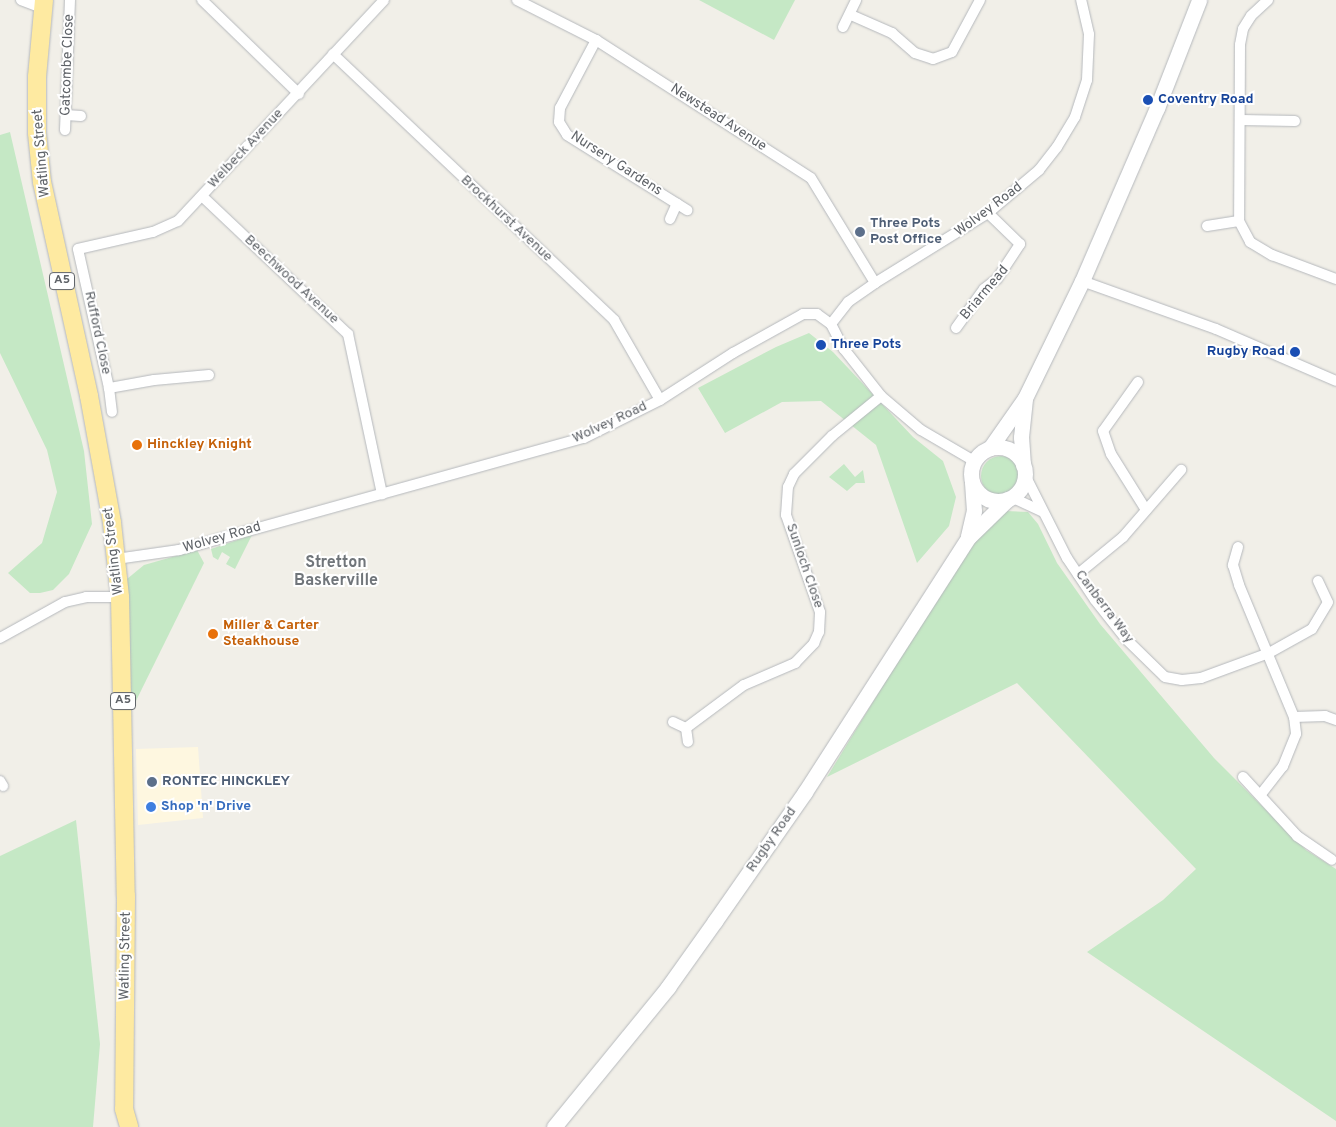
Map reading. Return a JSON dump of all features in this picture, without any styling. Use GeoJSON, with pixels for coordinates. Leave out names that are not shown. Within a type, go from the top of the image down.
{"type":"FeatureCollection","features":[{"type":"Feature","properties":{"kind":"highway","name":"Watling Street"},"geometry":{"type":"LineString","coordinates":[[43,4],[37,77],[42,182],[88,396],[116,559],[120,597],[126,896],[124,1109],[129,1127]]}},
{"type":"Feature","properties":{"kind":"highway","name":"Watling Street"},"geometry":{"type":"LineString","coordinates":[[118,1127],[124,1109]]}},
{"type":"Feature","properties":{"kind":"main road"},"geometry":{"type":"LineString","coordinates":[[1025,398],[1021,437],[1024,470],[1021,488],[1010,498],[991,500],[976,490],[972,482],[974,460],[990,448],[1025,398],[1082,280],[1158,108],[1199,0]]}},
{"type":"Feature","properties":{"kind":"main road"},"geometry":{"type":"LineString","coordinates":[[990,448],[1010,450],[1024,470]]}},
{"type":"Feature","properties":{"kind":"main road","name":"Rugby Road"},"geometry":{"type":"LineString","coordinates":[[968,538],[974,511],[972,482]]}},
{"type":"Feature","properties":{"kind":"main road","name":"Rugby Road"},"geometry":{"type":"LineString","coordinates":[[554,1127],[668,988],[806,792],[968,538],[1010,498]]}},
{"type":"Feature","properties":{"kind":"street"},"geometry":{"type":"LineString","coordinates":[[21,0],[43,4]]}},
{"type":"Feature","properties":{"kind":"street","name":"Gatcombe Close"},"geometry":{"type":"LineString","coordinates":[[65,130],[70,0]]}},
{"type":"Feature","properties":{"kind":"street"},"geometry":{"type":"LineString","coordinates":[[202,0],[299,94]]}},
{"type":"Feature","properties":{"kind":"street","name":"Welbeck Avenue"},"geometry":{"type":"LineString","coordinates":[[78,249],[153,232],[178,221],[299,94],[333,54],[384,0]]}},
{"type":"Feature","properties":{"kind":"street","name":"Newstead Avenue"},"geometry":{"type":"LineString","coordinates":[[517,0],[596,40],[811,178],[875,283]]}},
{"type":"Feature","properties":{"kind":"street"},"geometry":{"type":"LineString","coordinates":[[843,27],[851,15],[856,0]]}},
{"type":"Feature","properties":{"kind":"street"},"geometry":{"type":"LineString","coordinates":[[851,15],[884,29],[915,52],[933,59],[952,52],[980,0]]}},
{"type":"Feature","properties":{"kind":"street","name":"Wolvey Road"},"geometry":{"type":"LineString","coordinates":[[116,559],[179,550],[584,438],[660,400],[725,358],[803,314],[816,314],[831,324],[848,302],[875,283],[988,213],[1039,170],[1067,132],[1087,80],[1089,34],[1081,0]]}},
{"type":"Feature","properties":{"kind":"street"},"geometry":{"type":"LineString","coordinates":[[1268,0],[1251,16],[1243,29],[1239,221],[1250,242],[1272,255],[1336,279]]}},
{"type":"Feature","properties":{"kind":"street","name":"Nursery Gardens"},"geometry":{"type":"LineString","coordinates":[[596,40],[560,108],[559,122],[567,135],[687,210]]}},
{"type":"Feature","properties":{"kind":"street","name":"Brockhurst Avenue"},"geometry":{"type":"LineString","coordinates":[[333,54],[614,320],[660,400]]}},
{"type":"Feature","properties":{"kind":"street"},"geometry":{"type":"LineString","coordinates":[[66,115],[81,116]]}},
{"type":"Feature","properties":{"kind":"street"},"geometry":{"type":"LineString","coordinates":[[1241,120],[1295,121]]}},
{"type":"Feature","properties":{"kind":"street","name":"Beechwood Avenue"},"geometry":{"type":"LineString","coordinates":[[202,196],[348,334],[382,494]]}},
{"type":"Feature","properties":{"kind":"street","name":"Nursery Gardens"},"geometry":{"type":"LineString","coordinates":[[670,219],[677,203]]}},
{"type":"Feature","properties":{"kind":"street","name":"Briarmead"},"geometry":{"type":"LineString","coordinates":[[956,328],[984,288],[997,280],[1020,244],[988,213]]}},
{"type":"Feature","properties":{"kind":"street"},"geometry":{"type":"LineString","coordinates":[[1207,226],[1239,221]]}},
{"type":"Feature","properties":{"kind":"street","name":"Rufford Close"},"geometry":{"type":"LineString","coordinates":[[78,249],[109,388],[112,412]]}},
{"type":"Feature","properties":{"kind":"street"},"geometry":{"type":"LineString","coordinates":[[1082,280],[1216,330],[1336,382]]}},
{"type":"Feature","properties":{"kind":"street"},"geometry":{"type":"LineString","coordinates":[[831,324],[844,349],[881,396],[921,430],[974,460]]}},
{"type":"Feature","properties":{"kind":"street","name":"Rufford Close"},"geometry":{"type":"LineString","coordinates":[[109,388],[154,380],[209,375]]}},
{"type":"Feature","properties":{"kind":"street"},"geometry":{"type":"LineString","coordinates":[[1138,382],[1103,431],[1111,454],[1146,510]]}},
{"type":"Feature","properties":{"kind":"street","name":"Sunloch Close"},"geometry":{"type":"LineString","coordinates":[[686,728],[744,685],[795,662],[814,643],[819,632],[820,612],[786,515],[788,486],[794,474],[832,436],[881,396]]}},
{"type":"Feature","properties":{"kind":"street","name":"Canberra Way"},"geometry":{"type":"LineString","coordinates":[[1024,470],[1044,512],[1078,574],[1126,639],[1165,677],[1182,680],[1201,678],[1269,653],[1312,629],[1332,602]]}},
{"type":"Feature","properties":{"kind":"street"},"geometry":{"type":"LineString","coordinates":[[1078,574],[1123,537],[1181,470]]}},
{"type":"Feature","properties":{"kind":"street"},"geometry":{"type":"LineString","coordinates":[[1010,498],[1044,512]]}},
{"type":"Feature","properties":{"kind":"street"},"geometry":{"type":"LineString","coordinates":[[1238,547],[1233,565],[1294,717],[1296,734],[1283,766],[1260,795]]}},
{"type":"Feature","properties":{"kind":"street"},"geometry":{"type":"LineString","coordinates":[[1318,581],[1332,602]]}},
{"type":"Feature","properties":{"kind":"street"},"geometry":{"type":"LineString","coordinates":[[0,638],[65,602],[86,597],[120,597]]}},
{"type":"Feature","properties":{"kind":"street"},"geometry":{"type":"LineString","coordinates":[[1294,717],[1325,716],[1336,720]]}},
{"type":"Feature","properties":{"kind":"street"},"geometry":{"type":"LineString","coordinates":[[673,722],[686,728],[688,742]]}},
{"type":"Feature","properties":{"kind":"street"},"geometry":{"type":"LineString","coordinates":[[1243,777],[1297,836],[1332,860]]}},
{"type":"Feature","properties":{"kind":"shaded area"},"geometry":{"type":"Polygon","coordinates":[[[198,747],[203,818],[138,825],[136,749],[198,747]]]}},
{"type":"Feature","properties":{"kind":"green space"},"geometry":{"type":"Polygon","coordinates":[[[699,0],[795,0],[774,40],[699,0]]]}},
{"type":"Feature","properties":{"kind":"green space"},"geometry":{"type":"Polygon","coordinates":[[[10,132],[84,451],[92,524],[69,574],[53,590],[40,593],[30,593],[8,573],[42,543],[57,492],[47,450],[0,353],[0,135],[10,132]]]}},
{"type":"Feature","properties":{"kind":"green space"},"geometry":{"type":"Polygon","coordinates":[[[809,333],[833,352],[913,437],[943,461],[956,497],[949,526],[917,563],[876,445],[821,401],[782,402],[725,433],[698,388],[776,347],[809,333]]]}},
{"type":"Feature","properties":{"kind":"green space"},"geometry":{"type":"Polygon","coordinates":[[[1005,456],[1012,459],[1018,465],[1021,476],[1020,484],[1012,493],[1005,496],[997,496],[990,493],[982,484],[981,472],[984,465],[993,457],[1005,456]]]}},
{"type":"Feature","properties":{"kind":"green space"},"geometry":{"type":"Polygon","coordinates":[[[844,464],[855,477],[863,470],[865,483],[856,483],[847,491],[829,477],[844,464]]]}},
{"type":"Feature","properties":{"kind":"green space"},"geometry":{"type":"Polygon","coordinates":[[[1004,511],[1028,512],[1038,524],[1057,563],[1100,624],[1214,758],[1306,850],[1336,869],[1336,1121],[1087,952],[1163,900],[1196,869],[1017,683],[827,777],[939,594],[983,530],[1004,511]]]}},
{"type":"Feature","properties":{"kind":"green space"},"geometry":{"type":"Polygon","coordinates":[[[252,535],[235,569],[226,564],[230,557],[222,552],[218,560],[213,557],[211,549],[252,535]]]}},
{"type":"Feature","properties":{"kind":"green space"},"geometry":{"type":"Polygon","coordinates":[[[197,550],[204,563],[130,713],[127,579],[144,565],[197,550]]]}},
{"type":"Feature","properties":{"kind":"green space"},"geometry":{"type":"Polygon","coordinates":[[[76,820],[100,1044],[93,1127],[0,1127],[0,856],[76,820]]]}},
{"type":"Feature","properties":{"kind":"place","name":"Coventry Road"},"geometry":{"type":"Point","coordinates":[1148,100]}},
{"type":"Feature","properties":{"kind":"place","name":"Three Pots Post Office"},"geometry":{"type":"Point","coordinates":[860,232]}},
{"type":"Feature","properties":{"kind":"place","name":"Three Pots"},"geometry":{"type":"Point","coordinates":[821,345]}},
{"type":"Feature","properties":{"kind":"place","name":"Rugby Road"},"geometry":{"type":"Point","coordinates":[1295,352]}},
{"type":"Feature","properties":{"kind":"place","name":"Hinckley Knight"},"geometry":{"type":"Point","coordinates":[137,445]}},
{"type":"Feature","properties":{"kind":"place","name":"Miller & Carter Steakhouse"},"geometry":{"type":"Point","coordinates":[213,634]}},
{"type":"Feature","properties":{"kind":"place","name":"RONTEC HINCKLEY"},"geometry":{"type":"Point","coordinates":[152,782]}},
{"type":"Feature","properties":{"kind":"place","name":"Shop 'n' Drive"},"geometry":{"type":"Point","coordinates":[151,807]}},
{"type":"Feature","properties":{"kind":"district","name":"Stretton Baskerville"},"geometry":{"type":"Point","coordinates":[336,572]}}]}
